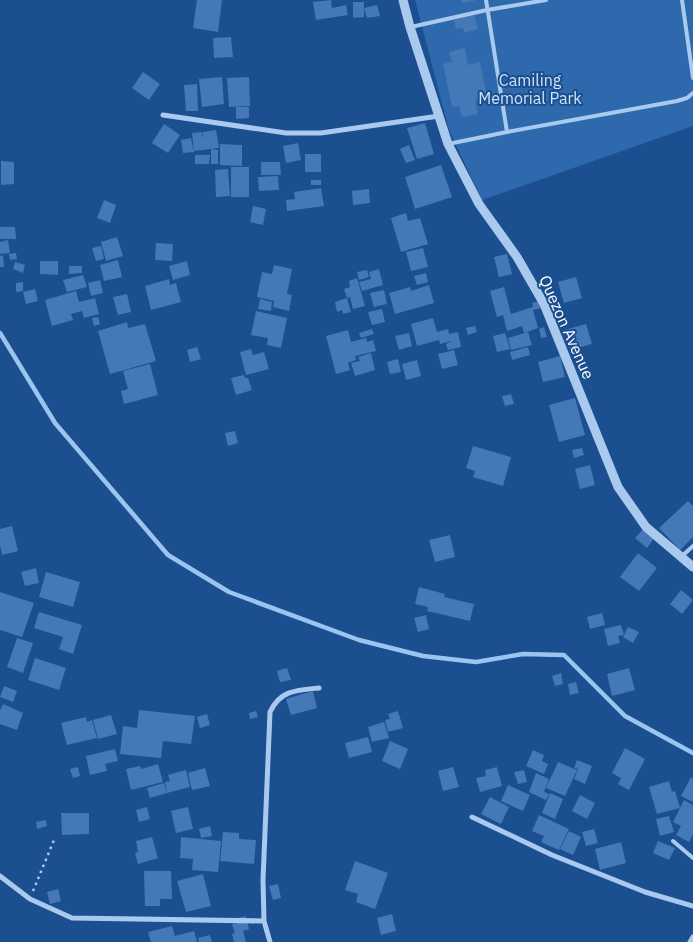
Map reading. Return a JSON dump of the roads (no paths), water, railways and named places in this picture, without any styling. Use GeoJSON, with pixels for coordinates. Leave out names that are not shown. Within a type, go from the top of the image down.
{"type":"FeatureCollection","features":[{"type":"Feature","properties":{"kind":"street","name":"Quezon Avenue"},"geometry":{"type":"LineString","coordinates":[[403,0],[448,144],[479,204],[517,256],[544,304],[618,487],[646,527],[693,567]]}},
{"type":"Feature","properties":{"kind":"street"},"geometry":{"type":"LineString","coordinates":[[163,115],[286,133],[321,133],[439,116]]}},
{"type":"Feature","properties":{"kind":"street"},"geometry":{"type":"LineString","coordinates":[[270,942],[264,920],[263,880],[270,712],[275,702],[286,694],[298,690],[319,688]]}},
{"type":"Feature","properties":{"kind":"street"},"geometry":{"type":"LineString","coordinates":[[472,817],[560,858],[645,892],[693,906]]}},
{"type":"Feature","properties":{"kind":"street"},"geometry":{"type":"LineString","coordinates":[[0,876],[30,899],[72,918],[264,920]]}},
{"type":"Feature","properties":{"kind":"street"},"geometry":{"type":"LineString","coordinates":[[690,942],[693,937]]}},
{"type":"Feature","properties":{"kind":"lane"},"geometry":{"type":"LineString","coordinates":[[486,0],[507,132]]}},
{"type":"Feature","properties":{"kind":"lane"},"geometry":{"type":"LineString","coordinates":[[410,27],[487,10],[546,0]]}},
{"type":"Feature","properties":{"kind":"lane"},"geometry":{"type":"LineString","coordinates":[[682,0],[693,78]]}},
{"type":"Feature","properties":{"kind":"lane"},"geometry":{"type":"LineString","coordinates":[[448,144],[677,101],[687,98],[693,93]]}},
{"type":"Feature","properties":{"kind":"lane"},"geometry":{"type":"LineString","coordinates":[[681,557],[693,546]]}},
{"type":"Feature","properties":{"kind":"lane"},"geometry":{"type":"LineString","coordinates":[[673,841],[693,858]]}},
{"type":"Feature","properties":{"kind":"waterway"},"geometry":{"type":"LineString","coordinates":[[0,333],[55,423],[168,555],[229,592],[359,640],[423,656],[476,662],[523,654],[564,655],[625,716],[693,753]]}},
{"type":"Feature","properties":{"kind":"park label","name":"Camiling Memorial Park"},"geometry":{"type":"Point","coordinates":[530,89]}}]}
